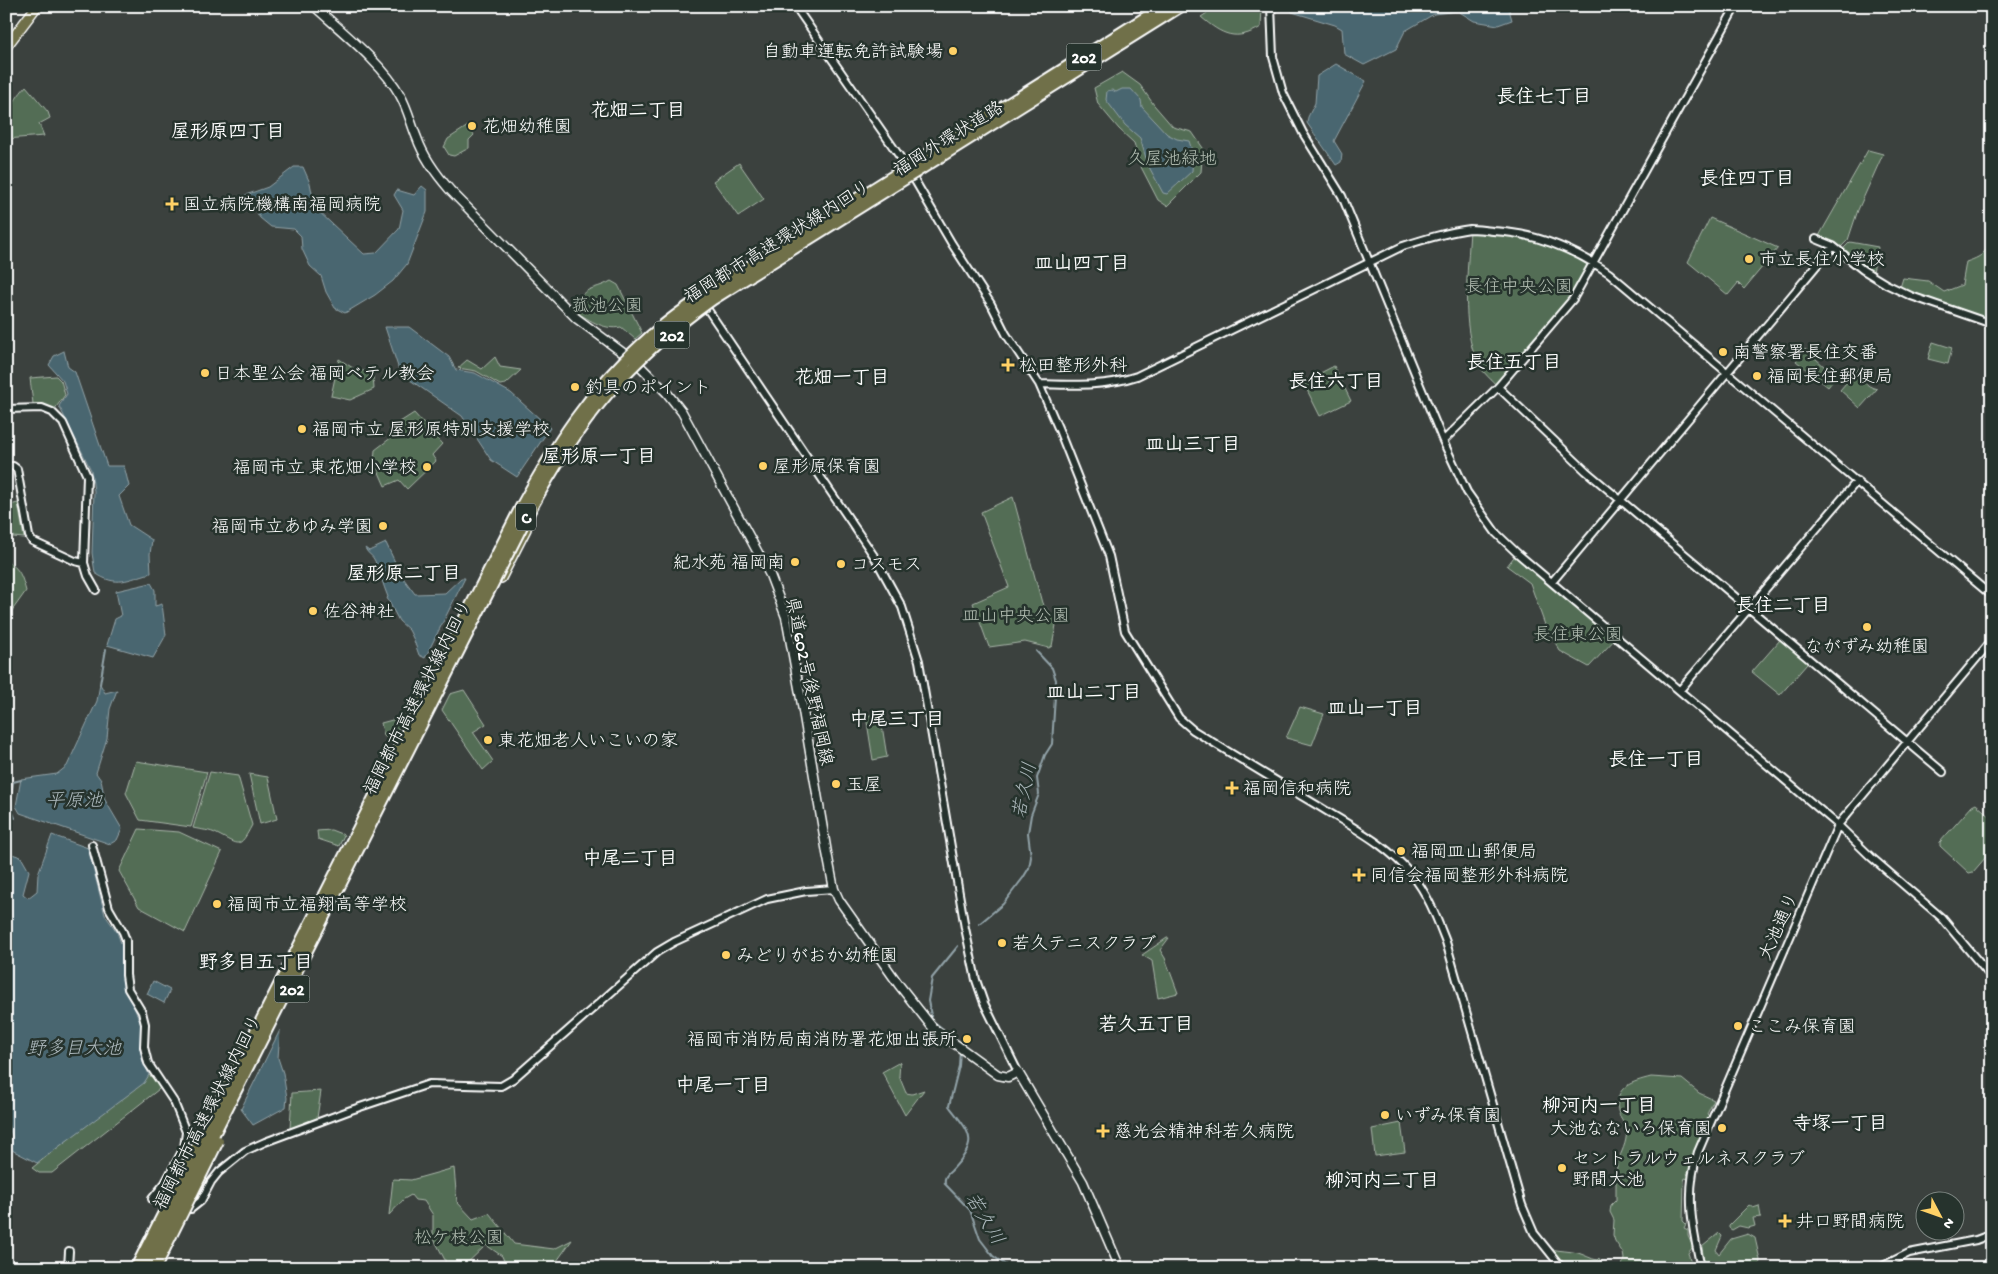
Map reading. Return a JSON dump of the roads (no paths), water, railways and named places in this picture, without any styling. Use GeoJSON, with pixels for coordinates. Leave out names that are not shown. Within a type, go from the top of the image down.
{"type":"FeatureCollection","features":[{"type":"Feature","properties":{"kind":"highway","name":"C"},"geometry":{"type":"LineString","coordinates":[[136,1268],[545,464],[586,405],[622,363],[661,327],[709,292],[1165,6]]}},
{"type":"Feature","properties":{"kind":"highway","name":"福岡都市高速環状線内回り"},"geometry":{"type":"LineString","coordinates":[[147,1268],[529,512],[552,469],[571,440],[609,390],[660,340],[713,299],[1181,6]]}},
{"type":"Feature","properties":{"kind":"highway"},"geometry":{"type":"LineString","coordinates":[[130,1268],[206,1115],[284,968],[313,920]]}},
{"type":"Feature","properties":{"kind":"highway"},"geometry":{"type":"LineString","coordinates":[[155,1268],[251,1072],[288,987]]}},
{"type":"Feature","properties":{"kind":"main road"},"geometry":{"type":"LineString","coordinates":[[6,47],[37,6]]}},
{"type":"Feature","properties":{"kind":"main road","name":"県道602号後野福岡線"},"geometry":{"type":"LineString","coordinates":[[314,6],[393,84],[407,108],[422,151],[433,171],[450,190],[576,318],[638,364],[667,392],[682,412],[770,574],[786,617],[834,889],[853,922],[916,1008],[933,1028],[998,1076],[1008,1077],[1018,1072]]}},
{"type":"Feature","properties":{"kind":"main road","name":"福岡外環状道路"},"geometry":{"type":"LineString","coordinates":[[147,1268],[212,1117],[548,462],[583,409],[628,358],[662,327],[701,298],[1165,6]]}},
{"type":"Feature","properties":{"kind":"main road","name":"福岡外環状道路"},"geometry":{"type":"LineString","coordinates":[[136,1268],[224,1121],[550,482],[597,410],[638,364],[680,328],[708,308],[1188,6]]}},
{"type":"Feature","properties":{"kind":"main road"},"geometry":{"type":"LineString","coordinates":[[1018,1072],[1083,1182],[1120,1268]]}},
{"type":"Feature","properties":{"kind":"street"},"geometry":{"type":"LineString","coordinates":[[795,6],[907,167],[952,244],[991,304],[1006,334],[1039,384],[1109,556],[1125,631],[1179,718],[1193,730],[1354,827],[1397,859],[1414,877],[1424,892],[1446,942],[1522,1204],[1534,1233],[1562,1268]]}},
{"type":"Feature","properties":{"kind":"street"},"geometry":{"type":"LineString","coordinates":[[1271,6],[1273,57],[1284,93],[1304,133],[1342,196],[1443,441],[1467,492],[1481,514],[1496,533],[1510,546],[1838,825],[1871,857],[1942,918],[1992,978]]}},
{"type":"Feature","properties":{"kind":"street"},"geometry":{"type":"LineString","coordinates":[[1443,441],[1498,387],[1573,300],[1736,6]]}},
{"type":"Feature","properties":{"kind":"street"},"geometry":{"type":"LineString","coordinates":[[1138,23],[1144,34]]}},
{"type":"Feature","properties":{"kind":"street"},"geometry":{"type":"LineString","coordinates":[[1007,104],[1014,115]]}},
{"type":"Feature","properties":{"kind":"street"},"geometry":{"type":"LineString","coordinates":[[1039,384],[1093,386],[1119,382],[1137,376],[1403,246],[1438,234],[1472,229],[1503,231],[1536,237],[1559,244],[1594,262],[1610,273],[1992,596]]}},
{"type":"Feature","properties":{"kind":"street"},"geometry":{"type":"LineString","coordinates":[[1816,238],[1834,246],[1863,270],[1886,284],[1911,296],[1992,324]]}},
{"type":"Feature","properties":{"kind":"street"},"geometry":{"type":"LineString","coordinates":[[1552,582],[1834,246]]}},
{"type":"Feature","properties":{"kind":"street"},"geometry":{"type":"LineString","coordinates":[[701,298],[874,556],[902,607],[919,661],[965,928],[976,980],[984,1003],[1018,1072]]}},
{"type":"Feature","properties":{"kind":"street"},"geometry":{"type":"LineString","coordinates":[[1498,387],[1586,471],[1943,772]]}},
{"type":"Feature","properties":{"kind":"street"},"geometry":{"type":"LineString","coordinates":[[6,409],[42,408],[52,412],[63,423],[87,476],[84,563],[88,576],[96,590]]}},
{"type":"Feature","properties":{"kind":"street"},"geometry":{"type":"LineString","coordinates":[[6,466],[13,466],[17,469],[29,536],[32,541],[75,561],[84,563]]}},
{"type":"Feature","properties":{"kind":"street"},"geometry":{"type":"LineString","coordinates":[[1680,690],[1857,481]]}},
{"type":"Feature","properties":{"kind":"street","name":"大池通り"},"geometry":{"type":"LineString","coordinates":[[1701,1268],[1690,1204],[1691,1180],[1695,1159],[1838,825],[1992,640]]}},
{"type":"Feature","properties":{"kind":"street"},"geometry":{"type":"LineString","coordinates":[[92,846],[109,908],[126,940],[128,989],[142,1012],[145,1024],[144,1047],[148,1063],[174,1102],[186,1132],[184,1148],[165,1183],[152,1199],[173,1208],[191,1209],[202,1201],[211,1182],[219,1172],[245,1151],[265,1142],[429,1084],[501,1086],[526,1070],[656,952],[767,899],[806,891],[834,889]]}},
{"type":"Feature","properties":{"kind":"street"},"geometry":{"type":"LineString","coordinates":[[1879,1268],[1909,1253],[1976,1240],[1992,1234]]}},
{"type":"Feature","properties":{"kind":"street"},"geometry":{"type":"LineString","coordinates":[[68,1268],[69,1251]]}},
{"type":"Feature","properties":{"kind":"water"},"geometry":{"type":"Polygon","coordinates":[[[1287,6],[1508,6],[1512,20],[1498,25],[1474,21],[1458,11],[1434,14],[1405,31],[1396,49],[1364,65],[1344,54],[1342,29],[1335,25],[1292,12],[1287,6]]]}},
{"type":"Feature","properties":{"kind":"water"},"geometry":{"type":"Polygon","coordinates":[[[1336,64],[1366,81],[1334,141],[1342,154],[1341,162],[1336,165],[1307,123],[1315,103],[1317,76],[1336,64]]]}},
{"type":"Feature","properties":{"kind":"water"},"geometry":{"type":"Polygon","coordinates":[[[1122,89],[1131,89],[1141,100],[1142,107],[1167,134],[1177,139],[1189,141],[1193,154],[1192,171],[1167,194],[1163,193],[1148,165],[1140,138],[1125,125],[1106,100],[1107,91],[1112,90],[1116,92],[1122,89]]]}},
{"type":"Feature","properties":{"kind":"water"},"geometry":{"type":"Polygon","coordinates":[[[294,167],[303,167],[310,183],[315,208],[364,254],[376,253],[399,229],[403,210],[394,195],[397,190],[414,195],[422,186],[427,190],[427,212],[407,264],[393,281],[375,295],[345,313],[335,308],[326,292],[321,276],[310,266],[302,249],[301,236],[294,229],[271,227],[260,218],[250,202],[240,197],[268,187],[294,167]]]}},
{"type":"Feature","properties":{"kind":"water"},"geometry":{"type":"Polygon","coordinates":[[[385,327],[409,327],[449,357],[456,370],[475,373],[511,393],[550,428],[517,477],[491,460],[462,416],[400,373],[385,327]]]}},
{"type":"Feature","properties":{"kind":"water"},"geometry":{"type":"Polygon","coordinates":[[[64,351],[68,367],[75,372],[107,466],[124,466],[129,486],[119,496],[129,525],[152,540],[150,554],[151,573],[129,580],[116,581],[103,578],[95,573],[92,553],[94,491],[91,470],[59,406],[67,394],[63,381],[49,365],[54,356],[64,351]]]}},
{"type":"Feature","properties":{"kind":"water"},"geometry":{"type":"Polygon","coordinates":[[[386,543],[401,575],[415,594],[445,593],[461,578],[465,578],[425,658],[419,655],[409,630],[399,621],[387,598],[374,559],[365,548],[369,551],[386,543]]]}},
{"type":"Feature","properties":{"kind":"water"},"geometry":{"type":"Polygon","coordinates":[[[151,583],[155,590],[155,606],[162,604],[166,635],[153,658],[107,645],[115,619],[121,616],[116,591],[151,583]]]}},
{"type":"Feature","properties":{"kind":"water","name":"平原池"},"geometry":{"type":"Polygon","coordinates":[[[100,684],[105,693],[117,690],[110,709],[107,738],[96,773],[101,780],[105,800],[122,829],[117,840],[110,844],[20,813],[16,806],[21,779],[57,774],[67,766],[97,701],[100,684]]]}},
{"type":"Feature","properties":{"kind":"water","name":"野多目大池"},"geometry":{"type":"Polygon","coordinates":[[[52,835],[88,848],[105,915],[117,932],[123,949],[124,982],[142,1027],[141,1053],[149,1075],[144,1083],[37,1163],[6,1147],[6,1143],[12,1137],[6,1116],[6,852],[21,857],[29,871],[23,894],[28,898],[37,891],[38,874],[52,835]]]}},
{"type":"Feature","properties":{"kind":"water"},"geometry":{"type":"Polygon","coordinates":[[[153,981],[170,990],[164,1003],[147,994],[153,981]]]}},
{"type":"Feature","properties":{"kind":"water"},"geometry":{"type":"Polygon","coordinates":[[[280,1030],[278,1058],[283,1073],[287,1098],[286,1107],[253,1125],[241,1109],[280,1030]]]}},
{"type":"Feature","properties":{"kind":"waterway"},"geometry":{"type":"LineString","coordinates":[[100,684],[106,649]]}},
{"type":"Feature","properties":{"kind":"waterway","name":"若久川"},"geometry":{"type":"LineString","coordinates":[[979,924],[1003,904],[1029,868],[1031,857],[1028,833],[1031,815],[1039,794],[1037,778],[1045,755],[1052,744],[1056,680],[1052,668],[1036,651]]}},
{"type":"Feature","properties":{"kind":"waterway"},"geometry":{"type":"LineString","coordinates":[[15,818],[10,805],[13,782],[21,780]]}},
{"type":"Feature","properties":{"kind":"waterway","name":"若久川"},"geometry":{"type":"LineString","coordinates":[[958,946],[932,978],[928,1001],[932,1020],[960,1043]]}},
{"type":"Feature","properties":{"kind":"waterway","name":"若久川"},"geometry":{"type":"LineString","coordinates":[[960,1050],[959,1066],[949,1106],[963,1124],[969,1138],[969,1145],[966,1153],[947,1175],[945,1184],[970,1210],[980,1239],[993,1256],[1010,1268]]}},
{"type":"Feature","properties":{"kind":"place","name":"自動車運転免許試験場"},"geometry":{"type":"Point","coordinates":[953,51]}},
{"type":"Feature","properties":{"kind":"place","name":"花畑幼稚園"},"geometry":{"type":"Point","coordinates":[472,126]}},
{"type":"Feature","properties":{"kind":"place","name":"国立病院機構南福岡病院"},"geometry":{"type":"Point","coordinates":[172,204]}},
{"type":"Feature","properties":{"kind":"place","name":"市立長住小学校"},"geometry":{"type":"Point","coordinates":[1749,259]}},
{"type":"Feature","properties":{"kind":"place","name":"南警察署長住交番"},"geometry":{"type":"Point","coordinates":[1723,352]}},
{"type":"Feature","properties":{"kind":"place","name":"松田整形外科"},"geometry":{"type":"Point","coordinates":[1008,365]}},
{"type":"Feature","properties":{"kind":"place","name":"日本聖公会 福岡ベテル教会"},"geometry":{"type":"Point","coordinates":[205,373]}},
{"type":"Feature","properties":{"kind":"place","name":"福岡長住郵便局"},"geometry":{"type":"Point","coordinates":[1757,376]}},
{"type":"Feature","properties":{"kind":"place","name":"釣具のポイント"},"geometry":{"type":"Point","coordinates":[575,387]}},
{"type":"Feature","properties":{"kind":"place","name":"福岡市立 屋形原特別支援学校"},"geometry":{"type":"Point","coordinates":[302,429]}},
{"type":"Feature","properties":{"kind":"place","name":"屋形原保育園"},"geometry":{"type":"Point","coordinates":[763,466]}},
{"type":"Feature","properties":{"kind":"place","name":"福岡市立 東花畑小学校"},"geometry":{"type":"Point","coordinates":[427,467]}},
{"type":"Feature","properties":{"kind":"place","name":"福岡市立あゆみ学園"},"geometry":{"type":"Point","coordinates":[383,526]}},
{"type":"Feature","properties":{"kind":"place","name":"紀水苑 福岡南"},"geometry":{"type":"Point","coordinates":[795,562]}},
{"type":"Feature","properties":{"kind":"place","name":"コスモス"},"geometry":{"type":"Point","coordinates":[841,564]}},
{"type":"Feature","properties":{"kind":"place","name":"佐谷神社"},"geometry":{"type":"Point","coordinates":[313,611]}},
{"type":"Feature","properties":{"kind":"place","name":"ながずみ幼稚園"},"geometry":{"type":"Point","coordinates":[1867,627]}},
{"type":"Feature","properties":{"kind":"place","name":"東花畑老人いこいの家"},"geometry":{"type":"Point","coordinates":[488,740]}},
{"type":"Feature","properties":{"kind":"place","name":"玉屋"},"geometry":{"type":"Point","coordinates":[836,784]}},
{"type":"Feature","properties":{"kind":"place","name":"福岡信和病院"},"geometry":{"type":"Point","coordinates":[1232,788]}},
{"type":"Feature","properties":{"kind":"place","name":"福岡皿山郵便局"},"geometry":{"type":"Point","coordinates":[1401,851]}},
{"type":"Feature","properties":{"kind":"place","name":"同信会福岡整形外科病院"},"geometry":{"type":"Point","coordinates":[1359,875]}},
{"type":"Feature","properties":{"kind":"place","name":"福岡市立福翔高等学校"},"geometry":{"type":"Point","coordinates":[217,904]}},
{"type":"Feature","properties":{"kind":"place","name":"若久テニスクラブ"},"geometry":{"type":"Point","coordinates":[1002,943]}},
{"type":"Feature","properties":{"kind":"place","name":"みどりがおか幼稚園"},"geometry":{"type":"Point","coordinates":[726,955]}},
{"type":"Feature","properties":{"kind":"place","name":"ここみ保育園"},"geometry":{"type":"Point","coordinates":[1738,1026]}},
{"type":"Feature","properties":{"kind":"place","name":"福岡市消防局南消防署花畑出張所"},"geometry":{"type":"Point","coordinates":[967,1039]}},
{"type":"Feature","properties":{"kind":"place","name":"いずみ保育園"},"geometry":{"type":"Point","coordinates":[1385,1115]}},
{"type":"Feature","properties":{"kind":"place","name":"大池なないろ保育園"},"geometry":{"type":"Point","coordinates":[1722,1128]}},
{"type":"Feature","properties":{"kind":"place","name":"慈光会精神科若久病院"},"geometry":{"type":"Point","coordinates":[1103,1131]}},
{"type":"Feature","properties":{"kind":"place","name":"セントラルウェルネスクラブ 野間大池"},"geometry":{"type":"Point","coordinates":[1562,1168]}},
{"type":"Feature","properties":{"kind":"place","name":"井口野間病院"},"geometry":{"type":"Point","coordinates":[1785,1221]}},
{"type":"Feature","properties":{"kind":"district","name":"長住七丁目"},"geometry":{"type":"Point","coordinates":[1544,95]}},
{"type":"Feature","properties":{"kind":"district","name":"花畑二丁目"},"geometry":{"type":"Point","coordinates":[638,109]}},
{"type":"Feature","properties":{"kind":"district","name":"屋形原四丁目"},"geometry":{"type":"Point","coordinates":[228,130]}},
{"type":"Feature","properties":{"kind":"district","name":"長住四丁目"},"geometry":{"type":"Point","coordinates":[1747,177]}},
{"type":"Feature","properties":{"kind":"district","name":"皿山四丁目"},"geometry":{"type":"Point","coordinates":[1082,262]}},
{"type":"Feature","properties":{"kind":"district","name":"長住五丁目"},"geometry":{"type":"Point","coordinates":[1514,361]}},
{"type":"Feature","properties":{"kind":"district","name":"花畑一丁目"},"geometry":{"type":"Point","coordinates":[842,376]}},
{"type":"Feature","properties":{"kind":"district","name":"長住六丁目"},"geometry":{"type":"Point","coordinates":[1336,380]}},
{"type":"Feature","properties":{"kind":"district","name":"皿山三丁目"},"geometry":{"type":"Point","coordinates":[1193,443]}},
{"type":"Feature","properties":{"kind":"district","name":"屋形原一丁目"},"geometry":{"type":"Point","coordinates":[599,455]}},
{"type":"Feature","properties":{"kind":"district","name":"屋形原二丁目"},"geometry":{"type":"Point","coordinates":[404,572]}},
{"type":"Feature","properties":{"kind":"district","name":"長住二丁目"},"geometry":{"type":"Point","coordinates":[1783,604]}},
{"type":"Feature","properties":{"kind":"district","name":"皿山二丁目"},"geometry":{"type":"Point","coordinates":[1094,691]}},
{"type":"Feature","properties":{"kind":"district","name":"皿山一丁目"},"geometry":{"type":"Point","coordinates":[1375,707]}},
{"type":"Feature","properties":{"kind":"district","name":"中尾三丁目"},"geometry":{"type":"Point","coordinates":[897,718]}},
{"type":"Feature","properties":{"kind":"district","name":"長住一丁目"},"geometry":{"type":"Point","coordinates":[1656,758]}},
{"type":"Feature","properties":{"kind":"district","name":"中尾二丁目"},"geometry":{"type":"Point","coordinates":[630,857]}},
{"type":"Feature","properties":{"kind":"district","name":"野多目五丁目"},"geometry":{"type":"Point","coordinates":[256,961]}},
{"type":"Feature","properties":{"kind":"district","name":"若久五丁目"},"geometry":{"type":"Point","coordinates":[1146,1023]}},
{"type":"Feature","properties":{"kind":"district","name":"中尾一丁目"},"geometry":{"type":"Point","coordinates":[723,1084]}},
{"type":"Feature","properties":{"kind":"district","name":"柳河内一丁目"},"geometry":{"type":"Point","coordinates":[1599,1104]}},
{"type":"Feature","properties":{"kind":"district","name":"寺塚一丁目"},"geometry":{"type":"Point","coordinates":[1840,1122]}},
{"type":"Feature","properties":{"kind":"district","name":"柳河内二丁目"},"geometry":{"type":"Point","coordinates":[1382,1179]}},
{"type":"Feature","properties":{"kind":"park label","name":"久屋池緑地"},"geometry":{"type":"Point","coordinates":[1172,158]}},
{"type":"Feature","properties":{"kind":"park label","name":"長住中央公園"},"geometry":{"type":"Point","coordinates":[1519,286]}},
{"type":"Feature","properties":{"kind":"park label","name":"菰池公園"},"geometry":{"type":"Point","coordinates":[607,305]}},
{"type":"Feature","properties":{"kind":"park label","name":"皿山中央公園"},"geometry":{"type":"Point","coordinates":[1016,615]}},
{"type":"Feature","properties":{"kind":"park label","name":"長住東公園"},"geometry":{"type":"Point","coordinates":[1578,634]}},
{"type":"Feature","properties":{"kind":"park label","name":"松ケ枝公園"},"geometry":{"type":"Point","coordinates":[459,1237]}}]}
